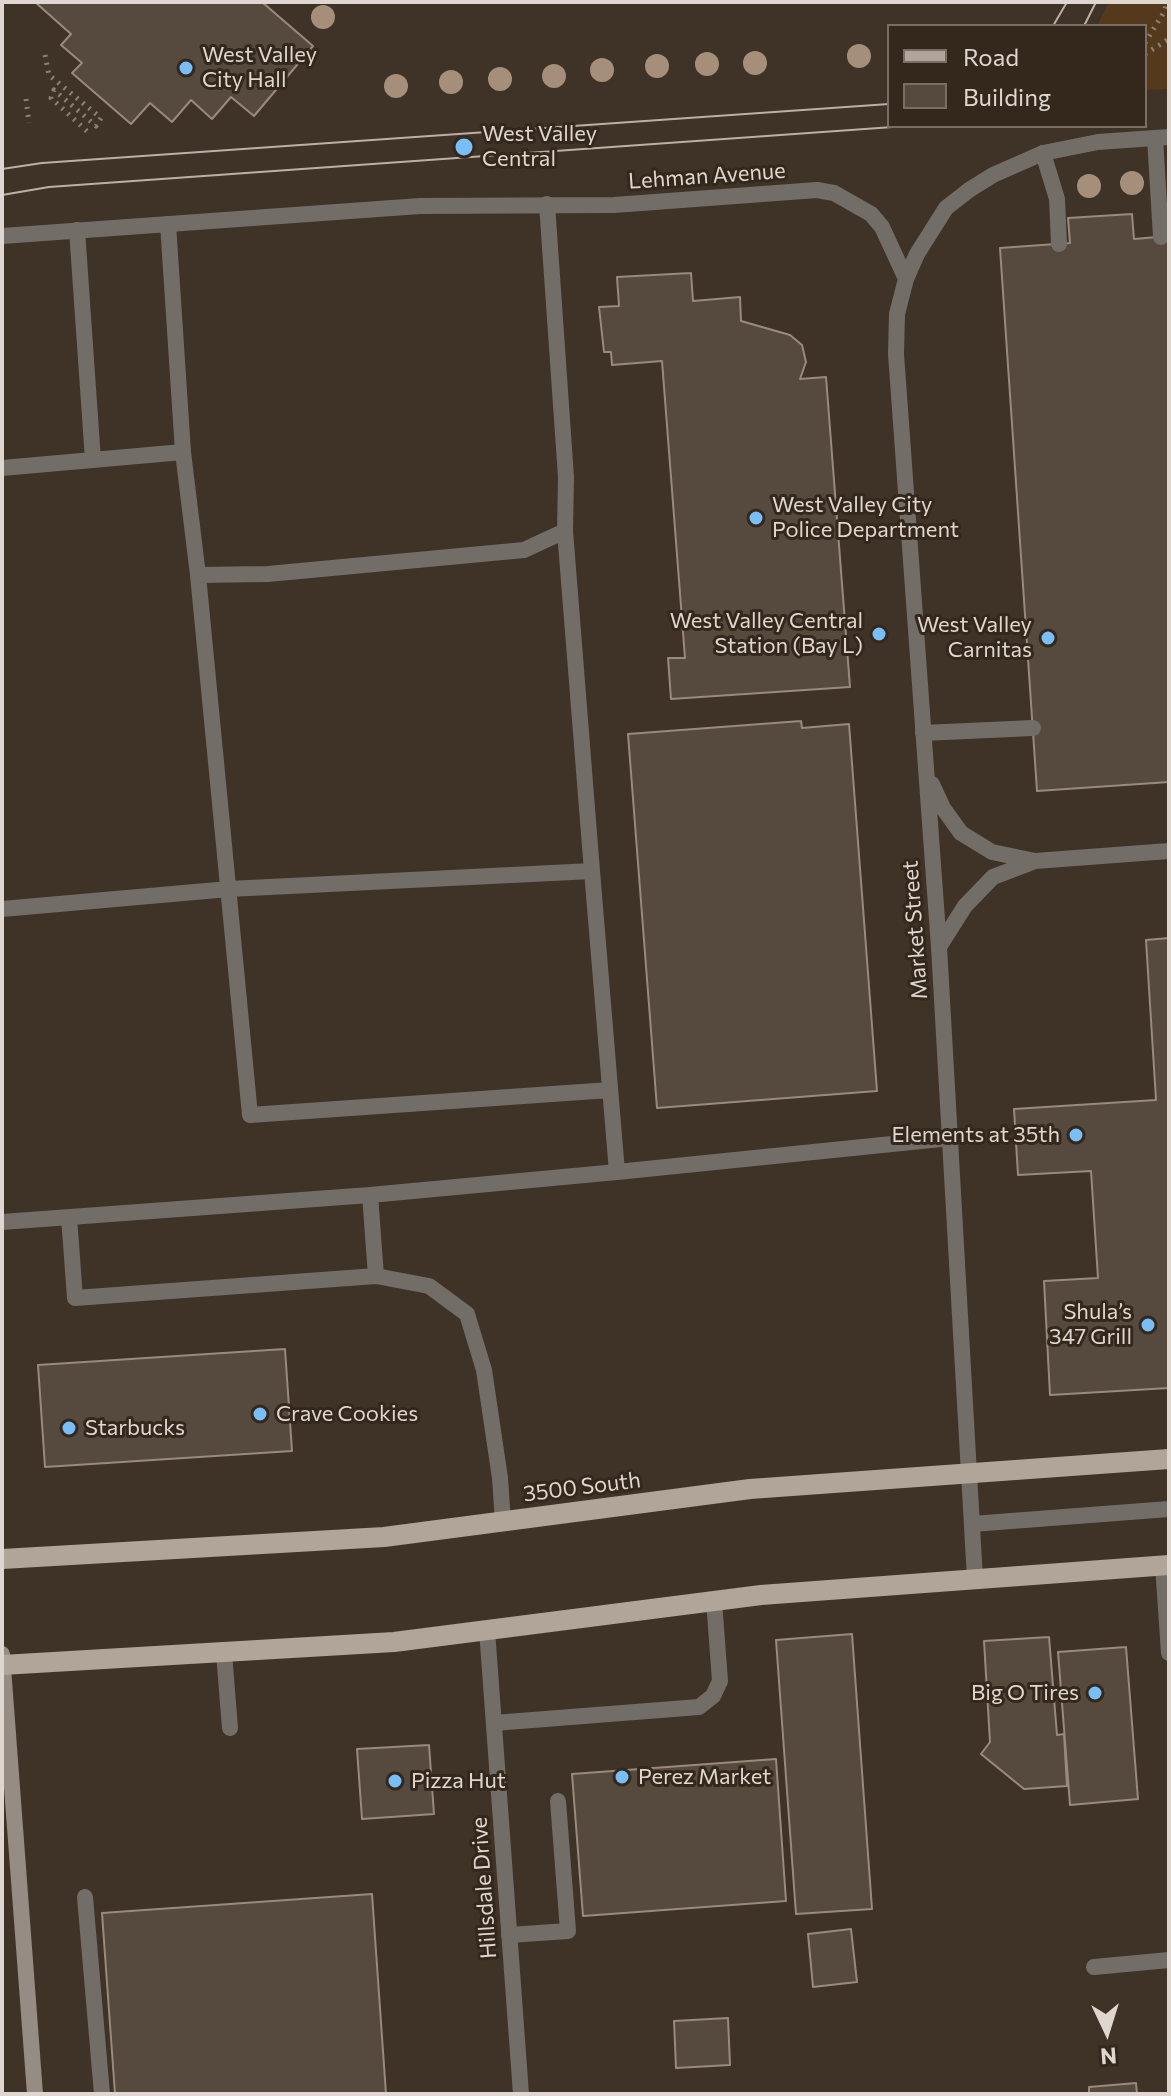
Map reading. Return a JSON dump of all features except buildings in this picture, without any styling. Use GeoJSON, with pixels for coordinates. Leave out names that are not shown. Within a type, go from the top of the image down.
{"type":"FeatureCollection","features":[{"type":"Feature","properties":{"kind":"main road","name":"3500 South"},"geometry":{"type":"LineString","coordinates":[[2,1559],[384,1537],[750,1489],[1169,1459]]}},
{"type":"Feature","properties":{"kind":"main road"},"geometry":{"type":"LineString","coordinates":[[35,2094],[2,1662],[394,1642],[714,1601],[1166,1565]]}},
{"type":"Feature","properties":{"kind":"street"},"geometry":{"type":"LineString","coordinates":[[906,279],[917,254],[946,208],[993,175],[1043,153],[1070,146],[1162,137],[1161,237]]}},
{"type":"Feature","properties":{"kind":"street"},"geometry":{"type":"LineString","coordinates":[[1043,153],[1057,199],[1059,244]]}},
{"type":"Feature","properties":{"kind":"street","name":"Lehman Avenue"},"geometry":{"type":"LineString","coordinates":[[2,236],[420,206],[614,205],[817,190],[834,193],[858,205],[876,220],[906,279]]}},
{"type":"Feature","properties":{"kind":"street"},"geometry":{"type":"LineString","coordinates":[[547,204],[566,477],[565,531],[617,1172]]}},
{"type":"Feature","properties":{"kind":"street"},"geometry":{"type":"LineString","coordinates":[[168,224],[183,452],[198,575],[250,1115],[610,1090]]}},
{"type":"Feature","properties":{"kind":"street"},"geometry":{"type":"LineString","coordinates":[[77,230],[93,460]]}},
{"type":"Feature","properties":{"kind":"street","name":"Market Street"},"geometry":{"type":"LineString","coordinates":[[906,279],[897,314],[896,354],[939,947],[975,1579]]}},
{"type":"Feature","properties":{"kind":"street"},"geometry":{"type":"LineString","coordinates":[[2,468],[183,452]]}},
{"type":"Feature","properties":{"kind":"street"},"geometry":{"type":"LineString","coordinates":[[198,575],[268,574],[524,550],[565,531]]}},
{"type":"Feature","properties":{"kind":"street"},"geometry":{"type":"LineString","coordinates":[[923,733],[1033,728]]}},
{"type":"Feature","properties":{"kind":"street"},"geometry":{"type":"LineString","coordinates":[[926,771],[943,808],[961,833],[992,852],[1035,861],[1169,851]]}},
{"type":"Feature","properties":{"kind":"street"},"geometry":{"type":"LineString","coordinates":[[939,947],[965,906],[993,877],[1035,861]]}},
{"type":"Feature","properties":{"kind":"street"},"geometry":{"type":"LineString","coordinates":[[2,909],[229,889],[592,871]]}},
{"type":"Feature","properties":{"kind":"street"},"geometry":{"type":"LineString","coordinates":[[2,1222],[370,1195],[951,1138]]}},
{"type":"Feature","properties":{"kind":"street"},"geometry":{"type":"LineString","coordinates":[[370,1195],[376,1276]]}},
{"type":"Feature","properties":{"kind":"street"},"geometry":{"type":"LineString","coordinates":[[69,1217],[75,1298],[376,1276],[429,1286],[467,1314],[484,1370],[500,1478],[503,1522]]}},
{"type":"Feature","properties":{"kind":"street"},"geometry":{"type":"LineString","coordinates":[[972,1524],[1169,1509]]}},
{"type":"Feature","properties":{"kind":"street"},"geometry":{"type":"LineString","coordinates":[[1166,1565],[1169,1653]]}},
{"type":"Feature","properties":{"kind":"street"},"geometry":{"type":"LineString","coordinates":[[494,1723],[699,1707],[713,1696],[720,1681],[714,1601]]}},
{"type":"Feature","properties":{"kind":"street","name":"Hillsdale Drive"},"geometry":{"type":"LineString","coordinates":[[487,1630],[521,2094]]}},
{"type":"Feature","properties":{"kind":"street"},"geometry":{"type":"LineString","coordinates":[[224,1653],[230,1728]]}},
{"type":"Feature","properties":{"kind":"street"},"geometry":{"type":"LineString","coordinates":[[509,1935],[568,1931],[558,1801]]}},
{"type":"Feature","properties":{"kind":"street"},"geometry":{"type":"LineString","coordinates":[[85,1897],[102,2094]]}},
{"type":"Feature","properties":{"kind":"street"},"geometry":{"type":"LineString","coordinates":[[1094,1967],[1169,1960]]}},
{"type":"Feature","properties":{"kind":"path"},"geometry":{"type":"LineString","coordinates":[[1147,40],[1167,2]]}},
{"type":"Feature","properties":{"kind":"path"},"geometry":{"type":"LineString","coordinates":[[1147,53],[1169,39]]}},
{"type":"Feature","properties":{"kind":"path"},"geometry":{"type":"LineString","coordinates":[[45,55],[49,75],[101,118],[96,126],[54,90],[51,98],[90,134]]}},
{"type":"Feature","properties":{"kind":"path"},"geometry":{"type":"LineString","coordinates":[[26,99],[29,123]]}},
{"type":"Feature","properties":{"kind":"shaded area"},"geometry":{"type":"Polygon","coordinates":[[[1109,2],[1169,2],[1169,89],[1147,90],[1147,24],[1098,24],[1109,2]]]}},
{"type":"Feature","properties":{"kind":"tram line"},"geometry":{"type":"LineString","coordinates":[[1054,24],[1067,2]]}},
{"type":"Feature","properties":{"kind":"tram line"},"geometry":{"type":"LineString","coordinates":[[1085,24],[1096,2]]}},
{"type":"Feature","properties":{"kind":"tram line"},"geometry":{"type":"LineString","coordinates":[[2,169],[42,163],[887,104]]}},
{"type":"Feature","properties":{"kind":"tram line"},"geometry":{"type":"LineString","coordinates":[[2,195],[49,187],[887,127]]}},
{"type":"Feature","properties":{"kind":"place","name":"West Valley City Hall"},"geometry":{"type":"Point","coordinates":[186,68]}},
{"type":"Feature","properties":{"kind":"place","name":"West Valley Central"},"geometry":{"type":"Point","coordinates":[464,147]}},
{"type":"Feature","properties":{"kind":"place","name":"West Valley City Police Department"},"geometry":{"type":"Point","coordinates":[756,518]}},
{"type":"Feature","properties":{"kind":"place","name":"West Valley Central Station (Bay L)"},"geometry":{"type":"Point","coordinates":[879,634]}},
{"type":"Feature","properties":{"kind":"place","name":"West Valley Carnitas"},"geometry":{"type":"Point","coordinates":[1048,638]}},
{"type":"Feature","properties":{"kind":"place","name":"Elements at 35th"},"geometry":{"type":"Point","coordinates":[1076,1135]}},
{"type":"Feature","properties":{"kind":"place","name":"Shula’s 347 Grill"},"geometry":{"type":"Point","coordinates":[1148,1325]}},
{"type":"Feature","properties":{"kind":"place","name":"Crave Cookies"},"geometry":{"type":"Point","coordinates":[260,1414]}},
{"type":"Feature","properties":{"kind":"place","name":"Starbucks"},"geometry":{"type":"Point","coordinates":[69,1428]}},
{"type":"Feature","properties":{"kind":"place","name":"Big O Tires"},"geometry":{"type":"Point","coordinates":[1095,1693]}},
{"type":"Feature","properties":{"kind":"place","name":"Perez Market"},"geometry":{"type":"Point","coordinates":[622,1777]}},
{"type":"Feature","properties":{"kind":"place","name":"Pizza Hut"},"geometry":{"type":"Point","coordinates":[395,1781]}}]}
